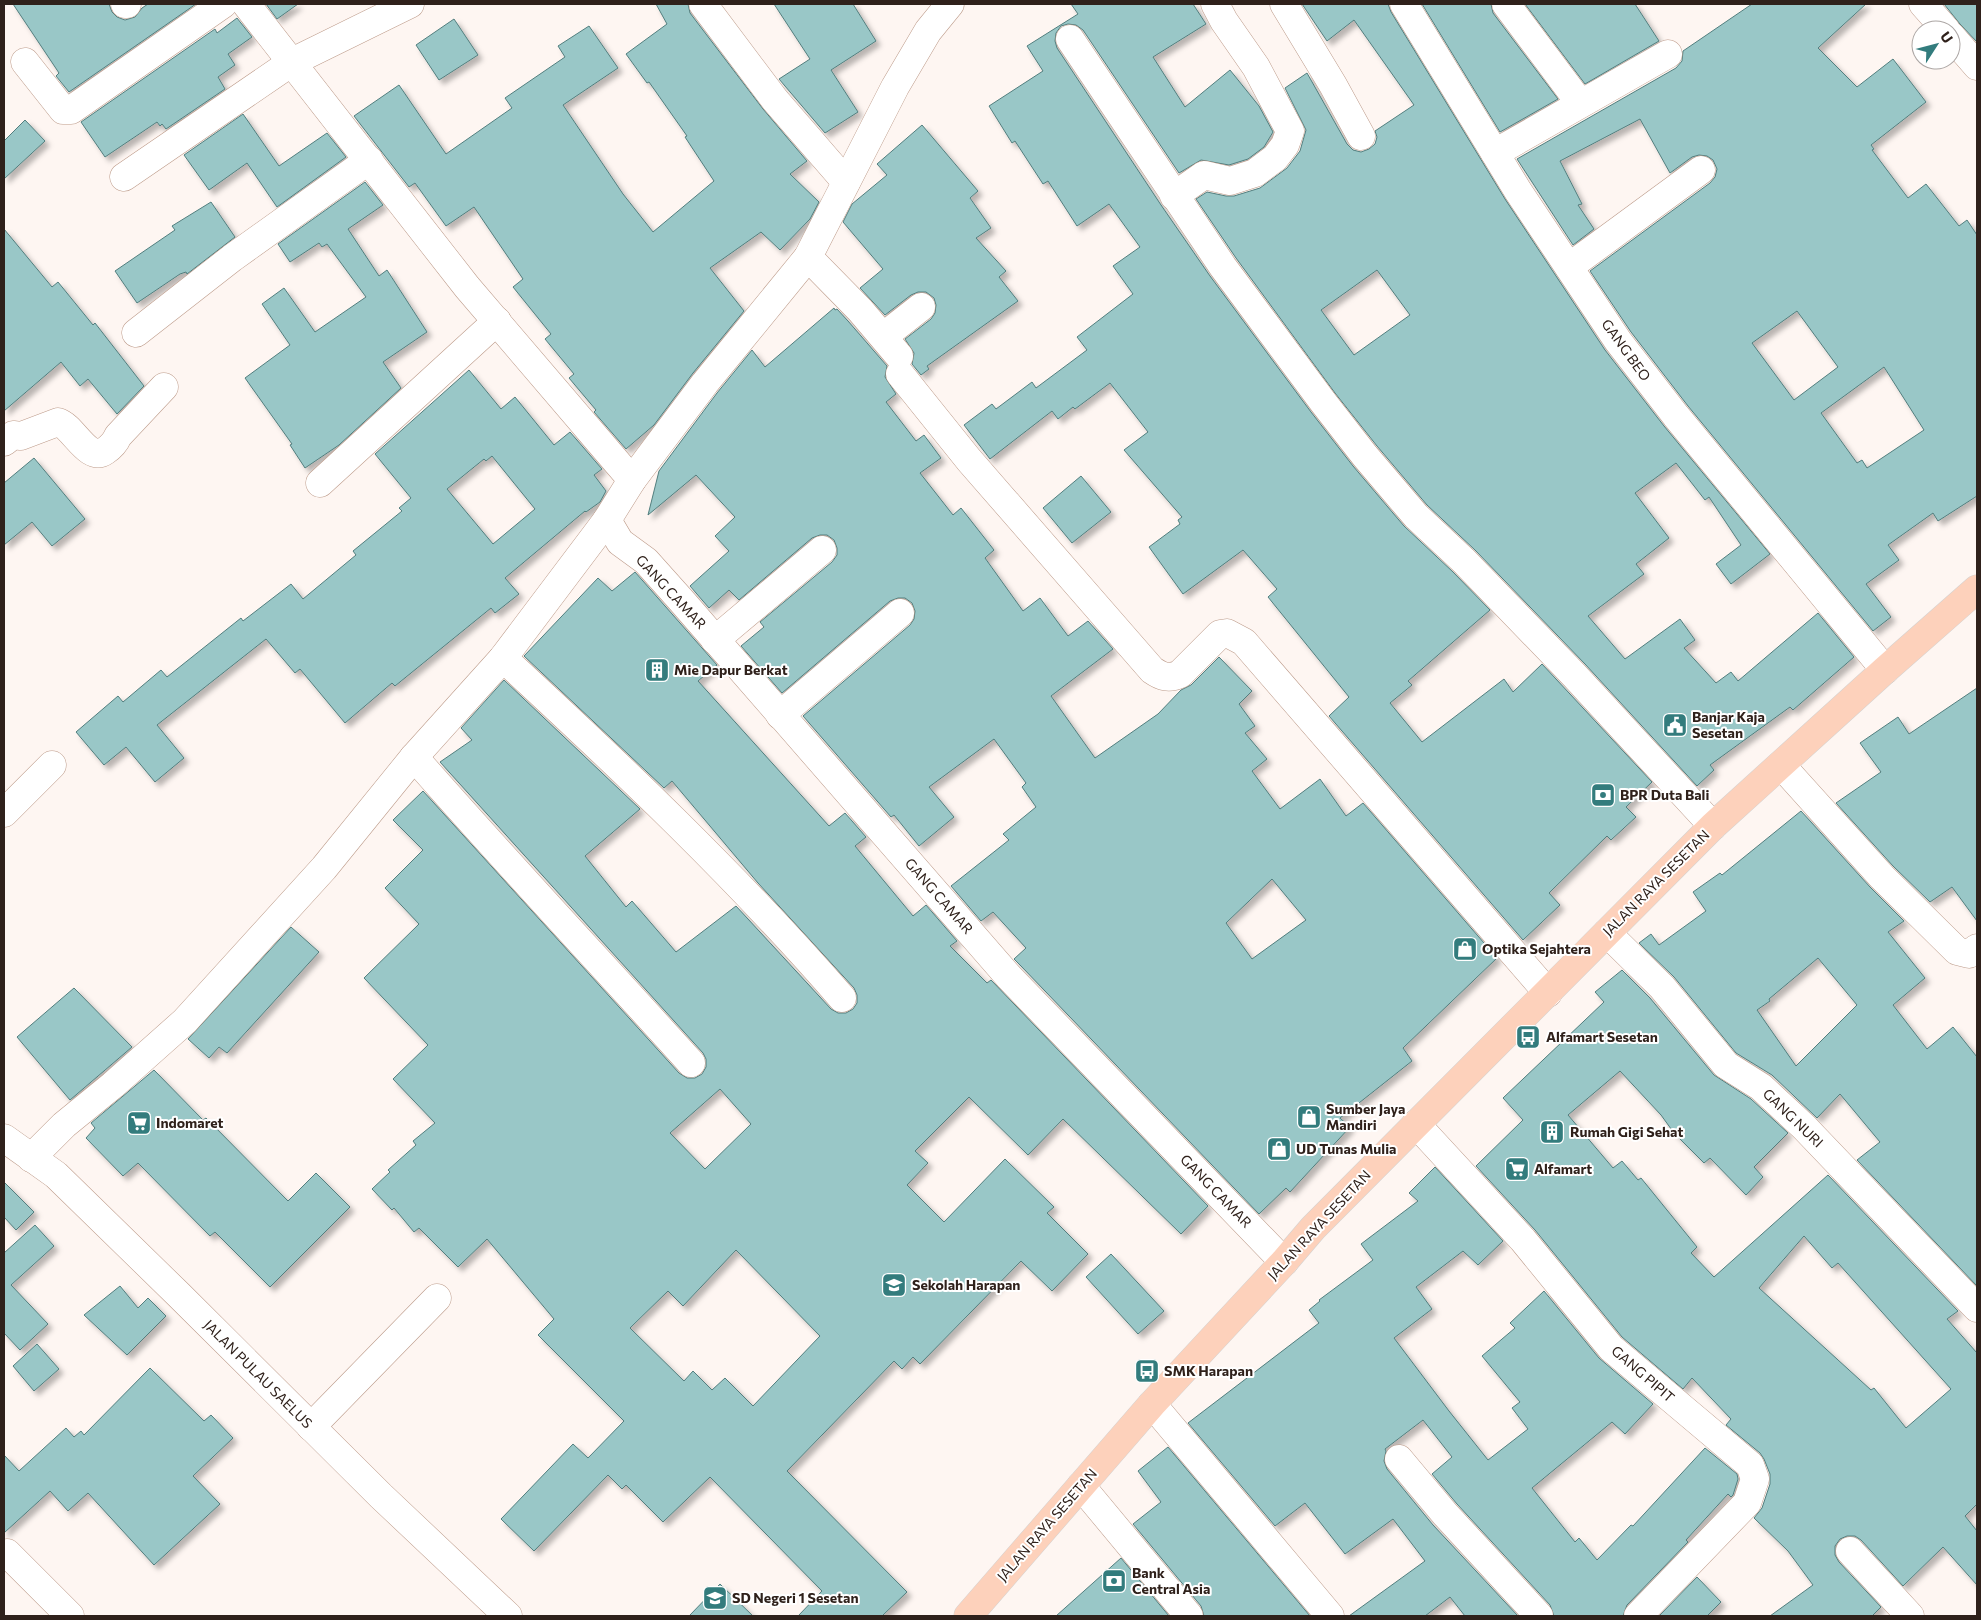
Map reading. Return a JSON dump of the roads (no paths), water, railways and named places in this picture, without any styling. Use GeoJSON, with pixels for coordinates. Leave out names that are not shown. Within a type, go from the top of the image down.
{"type":"FeatureCollection","features":[{"type":"Feature","properties":{"kind":"main road","name":"JALAN RAYA SESETAN"},"geometry":{"type":"LineString","coordinates":[[968,1616],[1152,1404],[1284,1262],[1313,1228],[1713,826],[1977,589]]}},
{"type":"Feature","properties":{"kind":"street"},"geometry":{"type":"LineString","coordinates":[[25,62],[63,110],[71,110],[223,4]]}},
{"type":"Feature","properties":{"kind":"street"},"geometry":{"type":"LineString","coordinates":[[246,4],[467,286],[632,480]]}},
{"type":"Feature","properties":{"kind":"street"},"geometry":{"type":"LineString","coordinates":[[124,177],[292,62],[410,4]]}},
{"type":"Feature","properties":{"kind":"street"},"geometry":{"type":"LineString","coordinates":[[703,4],[775,100],[846,182]]}},
{"type":"Feature","properties":{"kind":"street"},"geometry":{"type":"LineString","coordinates":[[31,1158],[64,1125],[114,1085],[185,1021],[324,868],[414,757],[503,658],[607,520],[632,480],[705,383],[808,256],[905,71],[928,31],[950,4]]}},
{"type":"Feature","properties":{"kind":"street"},"geometry":{"type":"LineString","coordinates":[[1174,196],[1204,176],[1230,181],[1255,172],[1276,158],[1286,144],[1290,132],[1256,67],[1224,21],[1215,4]]}},
{"type":"Feature","properties":{"kind":"street"},"geometry":{"type":"LineString","coordinates":[[1284,4],[1334,85],[1361,136]]}},
{"type":"Feature","properties":{"kind":"street","name":"GANG BEO"},"geometry":{"type":"LineString","coordinates":[[1404,4],[1495,153],[1618,341],[1676,416],[1885,670]]}},
{"type":"Feature","properties":{"kind":"street"},"geometry":{"type":"LineString","coordinates":[[1506,4],[1580,103]]}},
{"type":"Feature","properties":{"kind":"street"},"geometry":{"type":"LineString","coordinates":[[1923,4],[1937,20]]}},
{"type":"Feature","properties":{"kind":"street"},"geometry":{"type":"LineString","coordinates":[[1070,39],[1223,267],[1305,379],[1376,468],[1416,516],[1464,561],[1574,675],[1713,826]]}},
{"type":"Feature","properties":{"kind":"street"},"geometry":{"type":"LineString","coordinates":[[1961,48],[1977,66]]}},
{"type":"Feature","properties":{"kind":"street"},"geometry":{"type":"LineString","coordinates":[[1495,153],[1668,54]]}},
{"type":"Feature","properties":{"kind":"street"},"geometry":{"type":"LineString","coordinates":[[136,333],[232,258],[369,160]]}},
{"type":"Feature","properties":{"kind":"street"},"geometry":{"type":"LineString","coordinates":[[1569,267],[1701,170]]}},
{"type":"Feature","properties":{"kind":"street"},"geometry":{"type":"LineString","coordinates":[[808,256],[894,355],[969,460],[1152,670],[1172,678],[1180,674],[1220,634],[1228,632],[1244,642],[1548,993]]}},
{"type":"Feature","properties":{"kind":"street"},"geometry":{"type":"LineString","coordinates":[[894,355],[920,307]]}},
{"type":"Feature","properties":{"kind":"street"},"geometry":{"type":"LineString","coordinates":[[320,483],[496,321]]}},
{"type":"Feature","properties":{"kind":"street"},"geometry":{"type":"LineString","coordinates":[[4,442],[13,436],[21,436],[58,422],[70,430],[89,451],[98,454],[102,453],[116,442],[118,436],[164,386]]}},
{"type":"Feature","properties":{"kind":"street","name":"GANG CAMAR"},"geometry":{"type":"LineString","coordinates":[[607,520],[620,542],[646,561],[1009,977],[1284,1262]]}},
{"type":"Feature","properties":{"kind":"street"},"geometry":{"type":"LineString","coordinates":[[715,640],[822,550]]}},
{"type":"Feature","properties":{"kind":"street"},"geometry":{"type":"LineString","coordinates":[[780,715],[900,613]]}},
{"type":"Feature","properties":{"kind":"street"},"geometry":{"type":"LineString","coordinates":[[503,658],[598,746],[759,907],[842,998]]}},
{"type":"Feature","properties":{"kind":"street"},"geometry":{"type":"LineString","coordinates":[[414,757],[691,1063]]}},
{"type":"Feature","properties":{"kind":"street"},"geometry":{"type":"LineString","coordinates":[[4,813],[52,765]]}},
{"type":"Feature","properties":{"kind":"street"},"geometry":{"type":"LineString","coordinates":[[1780,765],[1882,877],[1947,942],[1957,951],[1969,954],[1977,948]]}},
{"type":"Feature","properties":{"kind":"street","name":"GANG NURI"},"geometry":{"type":"LineString","coordinates":[[1607,932],[1662,987],[1726,1065],[1761,1088],[1804,1127],[1977,1308]]}},
{"type":"Feature","properties":{"kind":"street","name":"GANG PIPIT"},"geometry":{"type":"LineString","coordinates":[[1416,1124],[1524,1240],[1611,1348],[1750,1464],[1755,1479],[1747,1503],[1638,1616]]}},
{"type":"Feature","properties":{"kind":"street","name":"JALAN PULAU SAELUS"},"geometry":{"type":"LineString","coordinates":[[4,1138],[56,1175],[388,1503],[508,1616]]}},
{"type":"Feature","properties":{"kind":"street"},"geometry":{"type":"LineString","coordinates":[[312,1427],[437,1298]]}},
{"type":"Feature","properties":{"kind":"street"},"geometry":{"type":"LineString","coordinates":[[1152,1404],[1330,1616]]}},
{"type":"Feature","properties":{"kind":"street"},"geometry":{"type":"LineString","coordinates":[[1399,1459],[1445,1514],[1539,1616]]}},
{"type":"Feature","properties":{"kind":"street"},"geometry":{"type":"LineString","coordinates":[[1082,1486],[1189,1616]]}},
{"type":"Feature","properties":{"kind":"street"},"geometry":{"type":"LineString","coordinates":[[1850,1551],[1910,1616]]}},
{"type":"Feature","properties":{"kind":"street"},"geometry":{"type":"LineString","coordinates":[[7,1554],[70,1616]]}},
{"type":"Feature","properties":{"kind":"place","name":"Mie Dapur Berkat"},"geometry":{"type":"Point","coordinates":[657,670]}},
{"type":"Feature","properties":{"kind":"place","name":"Banjar Kaja Sesetan"},"geometry":{"type":"Point","coordinates":[1675,725]}},
{"type":"Feature","properties":{"kind":"place","name":"BPR Duta Bali"},"geometry":{"type":"Point","coordinates":[1603,795]}},
{"type":"Feature","properties":{"kind":"place","name":"Optika Sejahtera"},"geometry":{"type":"Point","coordinates":[1465,949]}},
{"type":"Feature","properties":{"kind":"place","name":"Alfamart Sesetan"},"geometry":{"type":"Point","coordinates":[1528,1037]}},
{"type":"Feature","properties":{"kind":"place","name":"Sumber Jaya Mandiri"},"geometry":{"type":"Point","coordinates":[1309,1117]}},
{"type":"Feature","properties":{"kind":"place","name":"Indomaret"},"geometry":{"type":"Point","coordinates":[139,1123]}},
{"type":"Feature","properties":{"kind":"place","name":"Rumah Gigi Sehat"},"geometry":{"type":"Point","coordinates":[1552,1132]}},
{"type":"Feature","properties":{"kind":"place","name":"UD Tunas Mulia"},"geometry":{"type":"Point","coordinates":[1279,1149]}},
{"type":"Feature","properties":{"kind":"place","name":"Alfamart"},"geometry":{"type":"Point","coordinates":[1517,1169]}},
{"type":"Feature","properties":{"kind":"place","name":"Sekolah Harapan"},"geometry":{"type":"Point","coordinates":[894,1285]}},
{"type":"Feature","properties":{"kind":"place","name":"SMK Harapan"},"geometry":{"type":"Point","coordinates":[1147,1371]}},
{"type":"Feature","properties":{"kind":"place","name":"Bank Central Asia"},"geometry":{"type":"Point","coordinates":[1114,1581]}},
{"type":"Feature","properties":{"kind":"place","name":"SD Negeri 1 Sesetan"},"geometry":{"type":"Point","coordinates":[715,1598]}}]}
